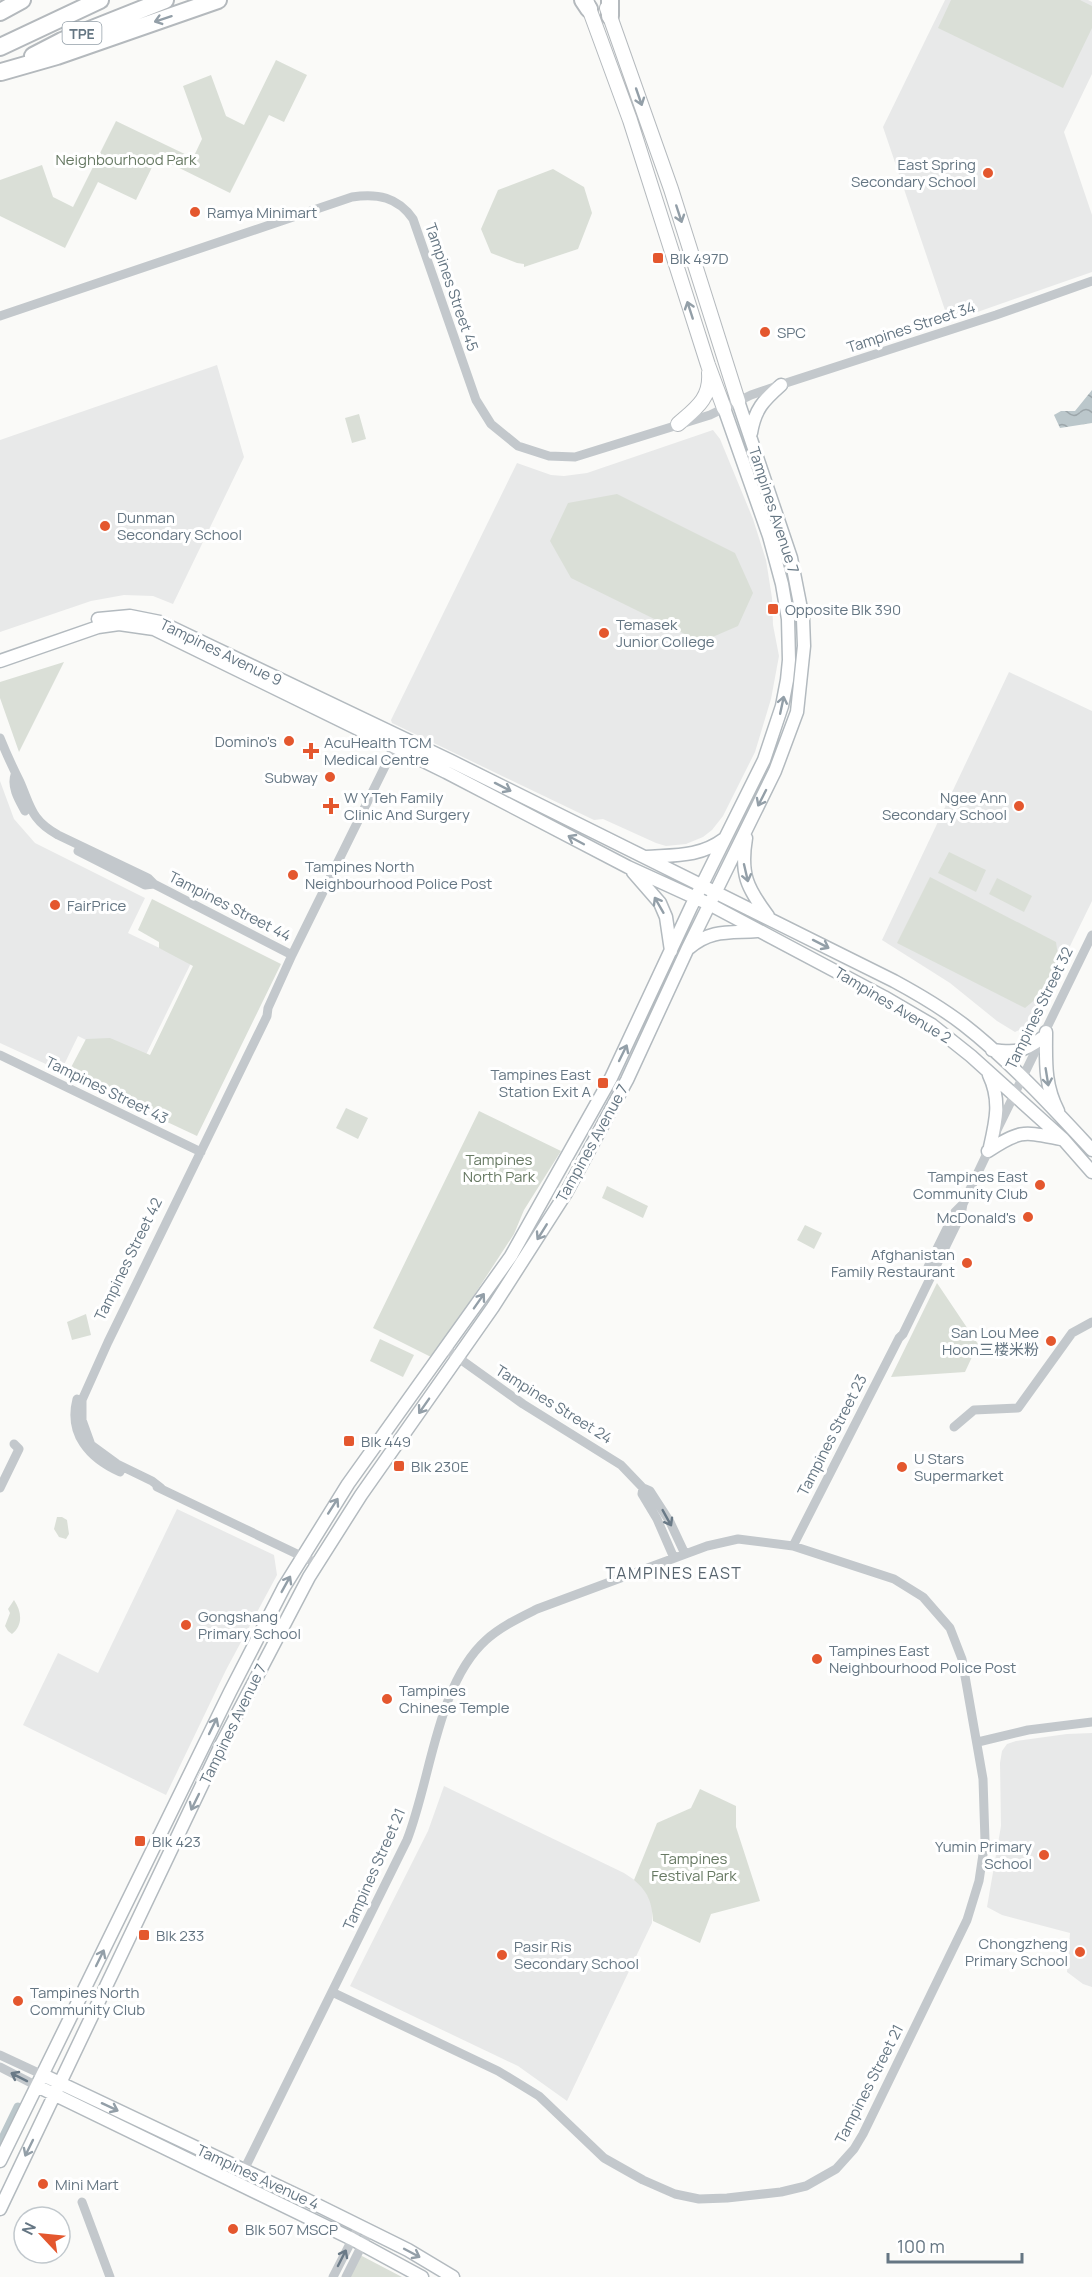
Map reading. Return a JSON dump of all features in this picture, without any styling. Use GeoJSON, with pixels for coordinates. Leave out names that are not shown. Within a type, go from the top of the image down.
{"type":"FeatureCollection","features":[{"type":"Feature","properties":{"kind":"highway"},"geometry":{"type":"LineString","coordinates":[[0,12],[22,0]]}},
{"type":"Feature","properties":{"kind":"highway"},"geometry":{"type":"LineString","coordinates":[[55,20],[88,0]]}},
{"type":"Feature","properties":{"kind":"highway","name":"TPE"},"geometry":{"type":"LineString","coordinates":[[0,47],[100,0]]}},
{"type":"Feature","properties":{"kind":"highway","name":"TPE"},"geometry":{"type":"LineString","coordinates":[[1,73],[62,41],[165,0]]}},
{"type":"Feature","properties":{"kind":"highway"},"geometry":{"type":"LineString","coordinates":[[1,73],[218,0]]}},
{"type":"Feature","properties":{"kind":"main road","name":"Tampines Avenue 7"},"geometry":{"type":"LineString","coordinates":[[0,2161],[239,1672],[302,1556],[348,1484],[511,1256],[587,1124],[672,952],[702,884],[728,837],[775,731],[787,680],[789,642],[785,600],[777,565],[708,365],[630,120],[586,3]]}},
{"type":"Feature","properties":{"kind":"main road","name":"Tampines Avenue 7"},"geometry":{"type":"LineString","coordinates":[[0,2209],[240,1708],[318,1564],[361,1495],[526,1258],[566,1193],[627,1080],[709,904],[776,771],[797,712],[802,679],[803,619],[791,558],[750,438],[671,189],[608,5]]}},
{"type":"Feature","properties":{"kind":"main road"},"geometry":{"type":"LineString","coordinates":[[678,424],[703,402],[709,388],[708,365]]}},
{"type":"Feature","properties":{"kind":"main road"},"geometry":{"type":"LineString","coordinates":[[750,438],[755,414],[762,403],[780,385]]}},
{"type":"Feature","properties":{"kind":"main road","name":"Tampines Avenue 9"},"geometry":{"type":"LineString","coordinates":[[0,652],[100,618],[113,616],[147,618],[160,622],[397,743],[628,867],[696,898]]}},
{"type":"Feature","properties":{"kind":"main road","name":"Tampines Avenue 9"},"geometry":{"type":"LineString","coordinates":[[0,660],[110,625],[136,625],[154,629],[702,884]]}},
{"type":"Feature","properties":{"kind":"main road"},"geometry":{"type":"LineString","coordinates":[[749,824],[743,867],[748,885],[769,917]]}},
{"type":"Feature","properties":{"kind":"main road"},"geometry":{"type":"LineString","coordinates":[[643,857],[696,854],[712,848],[728,837]]}},
{"type":"Feature","properties":{"kind":"main road"},"geometry":{"type":"LineString","coordinates":[[628,867],[660,903],[666,917],[672,952]]}},
{"type":"Feature","properties":{"kind":"main road","name":"Tampines Avenue 2"},"geometry":{"type":"LineString","coordinates":[[702,884],[894,981],[941,1008],[965,1026],[1022,1078],[1092,1150]]}},
{"type":"Feature","properties":{"kind":"main road","name":"Tampines Avenue 2"},"geometry":{"type":"LineString","coordinates":[[696,898],[836,970],[932,1025],[1014,1094],[1062,1139],[1092,1172]]}},
{"type":"Feature","properties":{"kind":"main road"},"geometry":{"type":"LineString","coordinates":[[687,950],[704,937],[733,931],[758,931]]}},
{"type":"Feature","properties":{"kind":"main road"},"geometry":{"type":"LineString","coordinates":[[992,1050],[1018,1052],[1027,1049],[1044,1035]]}},
{"type":"Feature","properties":{"kind":"main road"},"geometry":{"type":"LineString","coordinates":[[1044,1035],[1045,1073],[1053,1101],[1062,1120]]}},
{"type":"Feature","properties":{"kind":"main road"},"geometry":{"type":"LineString","coordinates":[[985,1068],[994,1086],[997,1100],[996,1120],[989,1149]]}},
{"type":"Feature","properties":{"kind":"main road"},"geometry":{"type":"LineString","coordinates":[[989,1149],[1015,1134],[1062,1139]]}},
{"type":"Feature","properties":{"kind":"main road"},"geometry":{"type":"LineString","coordinates":[[40,2081],[58,2090]]}},
{"type":"Feature","properties":{"kind":"main road","name":"Tampines Avenue 4"},"geometry":{"type":"LineString","coordinates":[[58,2090],[244,2171],[408,2250],[453,2277]]}},
{"type":"Feature","properties":{"kind":"main road","name":"Tampines Avenue 4"},"geometry":{"type":"LineString","coordinates":[[58,2090],[422,2277]]}},
{"type":"Feature","properties":{"kind":"street","name":"Tampines Street 45"},"geometry":{"type":"LineString","coordinates":[[0,316],[352,197],[381,196],[399,204],[413,219],[476,400],[485,417],[499,432],[518,446],[549,456],[576,457],[710,415],[738,401]]}},
{"type":"Feature","properties":{"kind":"street","name":"Tampines Street 34"},"geometry":{"type":"LineString","coordinates":[[738,401],[1092,281]]}},
{"type":"Feature","properties":{"kind":"street","name":"Tampines Street 44"},"geometry":{"type":"LineString","coordinates":[[0,738],[15,775],[13,782],[19,802],[41,831],[145,885],[154,884],[292,955]]}},
{"type":"Feature","properties":{"kind":"street","name":"Tampines Street 42"},"geometry":{"type":"LineString","coordinates":[[318,1564],[161,1488],[114,1470],[91,1455],[79,1437],[74,1412],[83,1383],[199,1151],[263,1014],[268,1008],[397,743]]}},
{"type":"Feature","properties":{"kind":"street","name":"Tampines Street 32"},"geometry":{"type":"LineString","coordinates":[[1014,1094],[1092,935]]}},
{"type":"Feature","properties":{"kind":"street","name":"Tampines Street 43"},"geometry":{"type":"LineString","coordinates":[[0,1055],[199,1151]]}},
{"type":"Feature","properties":{"kind":"street","name":"Tampines Street 23"},"geometry":{"type":"LineString","coordinates":[[793,1546],[899,1338],[898,1331],[961,1215],[963,1204],[1014,1094]]}},
{"type":"Feature","properties":{"kind":"street"},"geometry":{"type":"LineString","coordinates":[[954,1427],[974,1410],[1018,1408],[1072,1333],[1092,1322]]}},
{"type":"Feature","properties":{"kind":"street","name":"Tampines Street 24"},"geometry":{"type":"LineString","coordinates":[[446,1350],[523,1404],[621,1465],[643,1488],[650,1491],[668,1518],[685,1554]]}},
{"type":"Feature","properties":{"kind":"street"},"geometry":{"type":"LineString","coordinates":[[0,1474],[14,1444],[16,1445],[19,1449],[0,1488]]}},
{"type":"Feature","properties":{"kind":"street","name":"Tampines Street 24"},"geometry":{"type":"LineString","coordinates":[[643,1488],[642,1494],[657,1519],[674,1558]]}},
{"type":"Feature","properties":{"kind":"street","name":"Tampines Street 21"},"geometry":{"type":"LineString","coordinates":[[237,2183],[407,1840],[421,1800],[448,1700],[469,1659],[486,1640],[521,1617],[685,1554],[716,1543],[738,1539],[793,1546],[894,1579],[911,1588],[932,1606],[950,1628],[962,1659],[983,1779],[985,1841],[979,1881],[967,1920],[863,2134],[854,2149],[836,2169],[806,2186],[780,2192],[712,2199],[689,2197],[657,2187],[604,2158],[539,2096],[498,2070],[333,1992]]}},
{"type":"Feature","properties":{"kind":"street"},"geometry":{"type":"LineString","coordinates":[[978,1742],[1028,1730],[1092,1722]]}},
{"type":"Feature","properties":{"kind":"street"},"geometry":{"type":"LineString","coordinates":[[0,2055],[40,2081]]}},
{"type":"Feature","properties":{"kind":"street"},"geometry":{"type":"LineString","coordinates":[[0,2067],[40,2081]]}},
{"type":"Feature","properties":{"kind":"street"},"geometry":{"type":"LineString","coordinates":[[82,2202],[110,2277]]}},
{"type":"Feature","properties":{"kind":"street"},"geometry":{"type":"LineString","coordinates":[[333,2277],[364,2229]]}},
{"type":"Feature","properties":{"kind":"street"},"geometry":{"type":"LineString","coordinates":[[346,2277],[357,2242]]}},
{"type":"Feature","properties":{"kind":"shaded area","name":"East Spring Secondary School"},"geometry":{"type":"Polygon","coordinates":[[[945,0],[1088,0],[1092,2],[1092,74],[1064,132],[1092,215],[1092,272],[949,322],[883,127],[945,0]]]}},
{"type":"Feature","properties":{"kind":"shaded area","name":"Dunman Secondary School"},"geometry":{"type":"Polygon","coordinates":[[[217,365],[244,457],[173,604],[153,596],[124,595],[91,601],[0,632],[0,440],[217,365]]]}},
{"type":"Feature","properties":{"kind":"shaded area","name":"Temasek Junior College"},"geometry":{"type":"Polygon","coordinates":[[[713,430],[720,439],[753,519],[766,560],[779,656],[771,699],[755,752],[723,816],[712,830],[703,837],[686,844],[666,846],[656,843],[603,819],[594,820],[392,723],[391,720],[517,463],[551,475],[587,473],[713,430]]]}},
{"type":"Feature","properties":{"kind":"shaded area","name":"Ngee Ann Secondary School"},"geometry":{"type":"Polygon","coordinates":[[[1009,672],[1092,711],[1092,901],[1032,1024],[1015,1032],[997,1021],[950,983],[882,940],[1009,672]]]}},
{"type":"Feature","properties":{"kind":"shaded area"},"geometry":{"type":"Polygon","coordinates":[[[0,781],[14,819],[35,843],[145,898],[128,933],[191,963],[140,1067],[78,1036],[61,1071],[0,1043],[0,781]]]}},
{"type":"Feature","properties":{"kind":"shaded area","name":"Gongshang Primary School"},"geometry":{"type":"Polygon","coordinates":[[[177,1509],[274,1555],[277,1575],[226,1670],[166,1795],[23,1725],[58,1653],[98,1673],[177,1509]]]}},
{"type":"Feature","properties":{"kind":"shaded area","name":"Yumin Primary School"},"geometry":{"type":"Polygon","coordinates":[[[1092,1733],[1092,1987],[1083,1984],[1067,1972],[1070,1933],[1002,1915],[987,1907],[1001,1826],[1000,1763],[1002,1751],[1007,1744],[1016,1741],[1092,1733]]]}},
{"type":"Feature","properties":{"kind":"shaded area","name":"Pasir Ris Secondary School"},"geometry":{"type":"Polygon","coordinates":[[[444,1786],[624,1873],[642,1885],[652,1904],[652,1923],[567,2101],[518,2066],[350,1986],[428,1831],[444,1786]]]}},
{"type":"Feature","properties":{"kind":"green space"},"geometry":{"type":"Polygon","coordinates":[[[951,0],[1080,0],[1092,6],[1092,28],[1063,88],[938,28],[951,0]]]}},
{"type":"Feature","properties":{"kind":"green space","name":"Neighbourhood Park"},"geometry":{"type":"Polygon","coordinates":[[[276,60],[307,75],[284,122],[269,115],[230,193],[157,157],[136,200],[98,182],[65,248],[0,216],[0,180],[42,165],[53,197],[73,207],[116,121],[193,158],[202,139],[183,86],[211,75],[226,116],[244,125],[276,60]]]}},
{"type":"Feature","properties":{"kind":"green space"},"geometry":{"type":"Polygon","coordinates":[[[553,169],[584,187],[592,213],[578,249],[524,267],[524,264],[491,253],[481,229],[498,190],[553,169]]]}},
{"type":"Feature","properties":{"kind":"green space"},"geometry":{"type":"Polygon","coordinates":[[[359,414],[366,439],[352,443],[345,418],[359,414]]]}},
{"type":"Feature","properties":{"kind":"green space"},"geometry":{"type":"Polygon","coordinates":[[[617,494],[735,553],[753,593],[738,626],[701,642],[571,578],[550,541],[568,503],[617,494]]]}},
{"type":"Feature","properties":{"kind":"green space"},"geometry":{"type":"Polygon","coordinates":[[[64,662],[19,752],[0,698],[0,682],[64,662]]]}},
{"type":"Feature","properties":{"kind":"green space"},"geometry":{"type":"Polygon","coordinates":[[[949,852],[986,870],[976,892],[938,873],[949,852]]]}},
{"type":"Feature","properties":{"kind":"green space"},"geometry":{"type":"Polygon","coordinates":[[[930,877],[1056,942],[1059,963],[1043,993],[1025,1008],[897,943],[930,877]]]}},
{"type":"Feature","properties":{"kind":"green space"},"geometry":{"type":"Polygon","coordinates":[[[997,878],[1032,896],[1024,912],[989,894],[997,878]]]}},
{"type":"Feature","properties":{"kind":"green space"},"geometry":{"type":"Polygon","coordinates":[[[152,899],[281,964],[197,1136],[67,1075],[86,1039],[110,1038],[150,1055],[193,966],[159,948],[159,942],[138,930],[152,899]]]}},
{"type":"Feature","properties":{"kind":"green space"},"geometry":{"type":"Polygon","coordinates":[[[346,1108],[368,1118],[358,1139],[336,1128],[346,1108]]]}},
{"type":"Feature","properties":{"kind":"green space","name":"Tampines North Park"},"geometry":{"type":"Polygon","coordinates":[[[479,1111],[561,1151],[524,1210],[514,1234],[433,1358],[373,1328],[479,1111]]]}},
{"type":"Feature","properties":{"kind":"green space"},"geometry":{"type":"Polygon","coordinates":[[[607,1186],[648,1206],[643,1218],[602,1198],[607,1186]]]}},
{"type":"Feature","properties":{"kind":"green space"},"geometry":{"type":"Polygon","coordinates":[[[805,1225],[822,1233],[814,1249],[797,1240],[805,1225]]]}},
{"type":"Feature","properties":{"kind":"green space"},"geometry":{"type":"Polygon","coordinates":[[[937,1283],[978,1344],[965,1372],[891,1377],[937,1283]]]}},
{"type":"Feature","properties":{"kind":"green space"},"geometry":{"type":"Polygon","coordinates":[[[86,1314],[91,1335],[72,1340],[67,1322],[86,1314]]]}},
{"type":"Feature","properties":{"kind":"green space"},"geometry":{"type":"Polygon","coordinates":[[[380,1339],[414,1355],[403,1377],[370,1361],[380,1339]]]}},
{"type":"Feature","properties":{"kind":"green space"},"geometry":{"type":"Polygon","coordinates":[[[57,1517],[67,1520],[69,1534],[66,1539],[59,1537],[54,1529],[57,1517]]]}},
{"type":"Feature","properties":{"kind":"green space"},"geometry":{"type":"Polygon","coordinates":[[[14,1600],[19,1609],[20,1622],[12,1634],[5,1626],[10,1613],[8,1609],[14,1600]]]}},
{"type":"Feature","properties":{"kind":"green space","name":"Tampines Festival Park"},"geometry":{"type":"Polygon","coordinates":[[[700,1789],[736,1806],[736,1827],[760,1901],[711,1914],[700,1943],[653,1921],[648,1898],[634,1880],[657,1823],[691,1808],[700,1789]]]}},
{"type":"Feature","properties":{"kind":"green space"},"geometry":{"type":"Polygon","coordinates":[[[360,2255],[402,2277],[348,2277],[360,2255]]]}},
{"type":"Feature","properties":{"kind":"water"},"geometry":{"type":"Polygon","coordinates":[[[1092,390],[1092,423],[1060,428],[1054,415],[1061,411],[1075,411],[1092,390]]]}},
{"type":"Feature","properties":{"kind":"waterway"},"geometry":{"type":"LineString","coordinates":[[0,2144],[18,2107]]}},
{"type":"Feature","properties":{"kind":"place","name":"East Spring Secondary School"},"geometry":{"type":"Point","coordinates":[988,173]}},
{"type":"Feature","properties":{"kind":"place","name":"Ramya Minimart"},"geometry":{"type":"Point","coordinates":[195,212]}},
{"type":"Feature","properties":{"kind":"place","name":"Blk 497D"},"geometry":{"type":"Point","coordinates":[658,258]}},
{"type":"Feature","properties":{"kind":"place","name":"SPC"},"geometry":{"type":"Point","coordinates":[765,332]}},
{"type":"Feature","properties":{"kind":"place","name":"Dunman Secondary School"},"geometry":{"type":"Point","coordinates":[105,526]}},
{"type":"Feature","properties":{"kind":"place","name":"Opposite Blk 390"},"geometry":{"type":"Point","coordinates":[773,609]}},
{"type":"Feature","properties":{"kind":"place","name":"Temasek Junior College"},"geometry":{"type":"Point","coordinates":[604,633]}},
{"type":"Feature","properties":{"kind":"place","name":"Domino's"},"geometry":{"type":"Point","coordinates":[289,741]}},
{"type":"Feature","properties":{"kind":"place","name":"AcuHealth TCM Medical Centre"},"geometry":{"type":"Point","coordinates":[311,751]}},
{"type":"Feature","properties":{"kind":"place","name":"Subway"},"geometry":{"type":"Point","coordinates":[330,777]}},
{"type":"Feature","properties":{"kind":"place","name":"W Y Teh Family Clinic And Surgery"},"geometry":{"type":"Point","coordinates":[331,806]}},
{"type":"Feature","properties":{"kind":"place","name":"Ngee Ann Secondary School"},"geometry":{"type":"Point","coordinates":[1019,806]}},
{"type":"Feature","properties":{"kind":"place","name":"Tampines North Neighbourhood Police Post"},"geometry":{"type":"Point","coordinates":[293,875]}},
{"type":"Feature","properties":{"kind":"place","name":"FairPrice"},"geometry":{"type":"Point","coordinates":[55,905]}},
{"type":"Feature","properties":{"kind":"place","name":"Tampines East Station Exit A"},"geometry":{"type":"Point","coordinates":[603,1083]}},
{"type":"Feature","properties":{"kind":"place","name":"Tampines East Community Club"},"geometry":{"type":"Point","coordinates":[1040,1185]}},
{"type":"Feature","properties":{"kind":"place","name":"McDonald's"},"geometry":{"type":"Point","coordinates":[1028,1217]}},
{"type":"Feature","properties":{"kind":"place","name":"Afghanistan Family Restaurant"},"geometry":{"type":"Point","coordinates":[967,1263]}},
{"type":"Feature","properties":{"kind":"place","name":"San Lou Mee Hoon三楼米粉"},"geometry":{"type":"Point","coordinates":[1051,1341]}},
{"type":"Feature","properties":{"kind":"place","name":"Blk 449"},"geometry":{"type":"Point","coordinates":[349,1441]}},
{"type":"Feature","properties":{"kind":"place","name":"Blk 230E"},"geometry":{"type":"Point","coordinates":[399,1466]}},
{"type":"Feature","properties":{"kind":"place","name":"U Stars Supermarket"},"geometry":{"type":"Point","coordinates":[902,1467]}},
{"type":"Feature","properties":{"kind":"place","name":"Gongshang Primary School"},"geometry":{"type":"Point","coordinates":[186,1625]}},
{"type":"Feature","properties":{"kind":"place","name":"Tampines East Neighbourhood Police Post"},"geometry":{"type":"Point","coordinates":[817,1659]}},
{"type":"Feature","properties":{"kind":"place","name":"Tampines Chinese Temple"},"geometry":{"type":"Point","coordinates":[387,1699]}},
{"type":"Feature","properties":{"kind":"place","name":"Blk 423"},"geometry":{"type":"Point","coordinates":[140,1841]}},
{"type":"Feature","properties":{"kind":"place","name":"Yumin Primary School"},"geometry":{"type":"Point","coordinates":[1044,1855]}},
{"type":"Feature","properties":{"kind":"place","name":"Blk 233"},"geometry":{"type":"Point","coordinates":[144,1935]}},
{"type":"Feature","properties":{"kind":"place","name":"Chongzheng Primary School"},"geometry":{"type":"Point","coordinates":[1080,1952]}},
{"type":"Feature","properties":{"kind":"place","name":"Pasir Ris Secondary School"},"geometry":{"type":"Point","coordinates":[502,1955]}},
{"type":"Feature","properties":{"kind":"place","name":"Tampines North Community Club"},"geometry":{"type":"Point","coordinates":[18,2001]}},
{"type":"Feature","properties":{"kind":"place","name":"Mini Mart"},"geometry":{"type":"Point","coordinates":[43,2184]}},
{"type":"Feature","properties":{"kind":"place","name":"Blk 507 MSCP"},"geometry":{"type":"Point","coordinates":[233,2229]}},
{"type":"Feature","properties":{"kind":"district","name":"TAMPINES EAST"},"geometry":{"type":"Point","coordinates":[674,1573]}}]}
